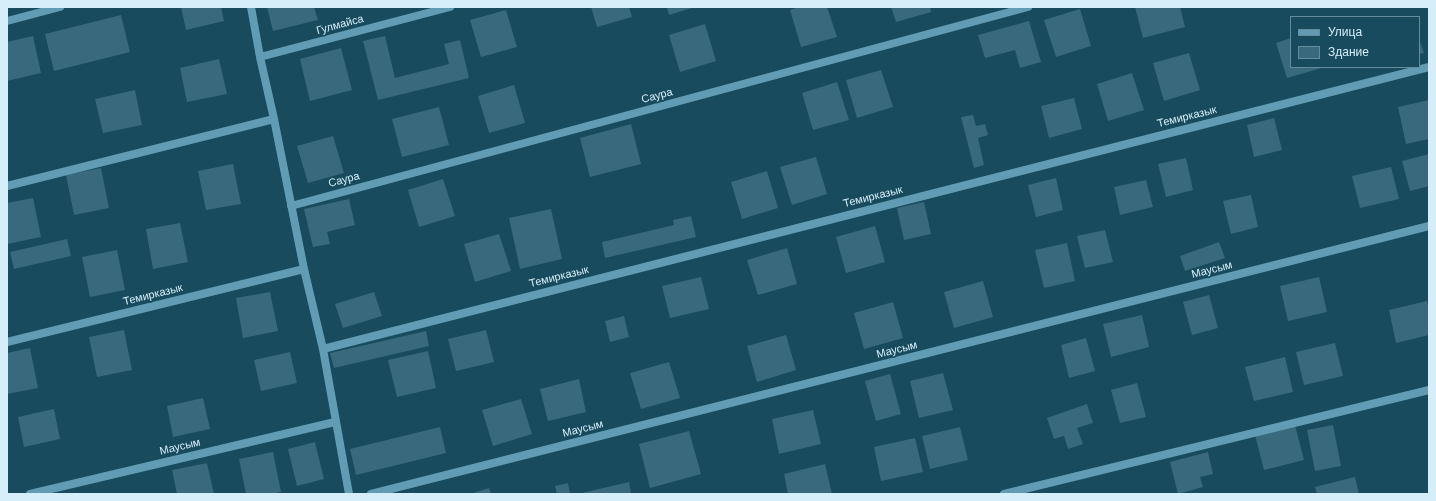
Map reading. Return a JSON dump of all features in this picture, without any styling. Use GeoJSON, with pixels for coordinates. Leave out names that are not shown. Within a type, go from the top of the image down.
{"type":"FeatureCollection","features":[{"type":"Feature","properties":{"kind":"street"},"geometry":{"type":"LineString","coordinates":[[7,21],[60,7]]}},
{"type":"Feature","properties":{"kind":"street"},"geometry":{"type":"LineString","coordinates":[[251,7],[304,269],[323,348],[349,494]]}},
{"type":"Feature","properties":{"kind":"street","name":"Гулмайса"},"geometry":{"type":"LineString","coordinates":[[260,57],[450,7]]}},
{"type":"Feature","properties":{"kind":"street","name":"Саура"},"geometry":{"type":"LineString","coordinates":[[291,206],[1028,7]]}},
{"type":"Feature","properties":{"kind":"street","name":"Темирказык"},"geometry":{"type":"LineString","coordinates":[[323,348],[1429,67]]}},
{"type":"Feature","properties":{"kind":"street"},"geometry":{"type":"LineString","coordinates":[[7,186],[274,119]]}},
{"type":"Feature","properties":{"kind":"street","name":"Маусым"},"geometry":{"type":"LineString","coordinates":[[371,494],[1429,226]]}},
{"type":"Feature","properties":{"kind":"street","name":"Темирказык"},"geometry":{"type":"LineString","coordinates":[[7,342],[304,269]]}},
{"type":"Feature","properties":{"kind":"street"},"geometry":{"type":"LineString","coordinates":[[1004,494],[1429,390]]}},
{"type":"Feature","properties":{"kind":"street","name":"Маусым"},"geometry":{"type":"LineString","coordinates":[[30,494],[335,422]]}},
{"type":"Feature","properties":{"kind":"building"},"geometry":{"type":"Polygon","coordinates":[[[181,7],[221,7],[224,21],[186,30],[181,7]]]}},
{"type":"Feature","properties":{"kind":"building"},"geometry":{"type":"Polygon","coordinates":[[[267,7],[314,7],[318,20],[273,31],[267,7]]]}},
{"type":"Feature","properties":{"kind":"building"},"geometry":{"type":"Polygon","coordinates":[[[591,7],[629,7],[632,17],[597,27],[591,7]]]}},
{"type":"Feature","properties":{"kind":"building"},"geometry":{"type":"Polygon","coordinates":[[[667,7],[695,7],[669,15],[667,7]]]}},
{"type":"Feature","properties":{"kind":"building"},"geometry":{"type":"Polygon","coordinates":[[[799,7],[827,7],[837,37],[801,47],[790,10],[799,7]]]}},
{"type":"Feature","properties":{"kind":"building"},"geometry":{"type":"Polygon","coordinates":[[[891,7],[930,7],[931,12],[896,22],[891,7]]]}},
{"type":"Feature","properties":{"kind":"building"},"geometry":{"type":"Polygon","coordinates":[[[1135,7],[1180,7],[1185,27],[1143,38],[1135,7]]]}},
{"type":"Feature","properties":{"kind":"building"},"geometry":{"type":"Polygon","coordinates":[[[1080,9],[1091,46],[1056,57],[1044,20],[1080,9]]]}},
{"type":"Feature","properties":{"kind":"building"},"geometry":{"type":"Polygon","coordinates":[[[506,10],[517,47],[481,57],[470,20],[506,10]]]}},
{"type":"Feature","properties":{"kind":"building"},"geometry":{"type":"Polygon","coordinates":[[[121,15],[130,52],[54,71],[45,34],[121,15]]]}},
{"type":"Feature","properties":{"kind":"building"},"geometry":{"type":"Polygon","coordinates":[[[1029,21],[1041,62],[1020,68],[1015,50],[985,58],[978,35],[1029,21]]]}},
{"type":"Feature","properties":{"kind":"building"},"geometry":{"type":"Polygon","coordinates":[[[705,24],[716,61],[680,72],[669,35],[705,24]]]}},
{"type":"Feature","properties":{"kind":"building"},"geometry":{"type":"Polygon","coordinates":[[[33,36],[41,73],[7,81],[7,42],[33,36]]]}},
{"type":"Feature","properties":{"kind":"building"},"geometry":{"type":"Polygon","coordinates":[[[385,36],[395,78],[449,64],[444,44],[460,40],[469,78],[378,100],[363,41],[385,36]]]}},
{"type":"Feature","properties":{"kind":"building"},"geometry":{"type":"Polygon","coordinates":[[[1290,38],[1290,68],[1322,68],[1287,78],[1276,43],[1290,38]]]}},
{"type":"Feature","properties":{"kind":"building"},"geometry":{"type":"Polygon","coordinates":[[[1420,42],[1424,53],[1420,54],[1420,42]]]}},
{"type":"Feature","properties":{"kind":"building"},"geometry":{"type":"Polygon","coordinates":[[[341,48],[352,90],[310,101],[300,59],[341,48]]]}},
{"type":"Feature","properties":{"kind":"building"},"geometry":{"type":"Polygon","coordinates":[[[1189,53],[1200,90],[1164,101],[1153,63],[1189,53]]]}},
{"type":"Feature","properties":{"kind":"building"},"geometry":{"type":"Polygon","coordinates":[[[219,59],[227,94],[187,102],[180,68],[219,59]]]}},
{"type":"Feature","properties":{"kind":"building"},"geometry":{"type":"Polygon","coordinates":[[[881,70],[893,107],[857,118],[846,80],[881,70]]]}},
{"type":"Feature","properties":{"kind":"building"},"geometry":{"type":"Polygon","coordinates":[[[1132,73],[1144,110],[1108,121],[1097,84],[1132,73]]]}},
{"type":"Feature","properties":{"kind":"building"},"geometry":{"type":"Polygon","coordinates":[[[837,82],[849,120],[813,130],[802,93],[837,82]]]}},
{"type":"Feature","properties":{"kind":"building"},"geometry":{"type":"Polygon","coordinates":[[[514,85],[525,123],[489,133],[478,96],[514,85]]]}},
{"type":"Feature","properties":{"kind":"building"},"geometry":{"type":"Polygon","coordinates":[[[135,90],[142,125],[103,133],[95,99],[135,90]]]}},
{"type":"Feature","properties":{"kind":"building"},"geometry":{"type":"Polygon","coordinates":[[[1074,98],[1082,129],[1049,138],[1041,106],[1074,98]]]}},
{"type":"Feature","properties":{"kind":"building"},"geometry":{"type":"Polygon","coordinates":[[[1429,100],[1429,139],[1406,144],[1398,107],[1429,100]]]}},
{"type":"Feature","properties":{"kind":"building"},"geometry":{"type":"Polygon","coordinates":[[[439,107],[449,145],[402,157],[392,119],[439,107]]]}},
{"type":"Feature","properties":{"kind":"building"},"geometry":{"type":"Polygon","coordinates":[[[973,115],[976,126],[985,124],[988,135],[978,138],[984,165],[974,168],[961,117],[973,115]]]}},
{"type":"Feature","properties":{"kind":"building"},"geometry":{"type":"Polygon","coordinates":[[[1274,118],[1282,150],[1254,157],[1247,125],[1274,118]]]}},
{"type":"Feature","properties":{"kind":"building"},"geometry":{"type":"Polygon","coordinates":[[[631,124],[641,164],[590,177],[580,138],[631,124]]]}},
{"type":"Feature","properties":{"kind":"building"},"geometry":{"type":"Polygon","coordinates":[[[333,136],[344,173],[308,183],[297,146],[333,136]]]}},
{"type":"Feature","properties":{"kind":"building"},"geometry":{"type":"Polygon","coordinates":[[[1429,154],[1429,186],[1410,191],[1402,161],[1429,154]]]}},
{"type":"Feature","properties":{"kind":"building"},"geometry":{"type":"Polygon","coordinates":[[[816,157],[827,194],[792,205],[780,167],[816,157]]]}},
{"type":"Feature","properties":{"kind":"building"},"geometry":{"type":"Polygon","coordinates":[[[1186,158],[1193,190],[1166,197],[1158,164],[1186,158]]]}},
{"type":"Feature","properties":{"kind":"building"},"geometry":{"type":"Polygon","coordinates":[[[233,164],[241,204],[206,210],[198,171],[233,164]]]}},
{"type":"Feature","properties":{"kind":"building"},"geometry":{"type":"Polygon","coordinates":[[[1391,167],[1399,199],[1360,208],[1352,176],[1391,167]]]}},
{"type":"Feature","properties":{"kind":"building"},"geometry":{"type":"Polygon","coordinates":[[[101,168],[109,208],[74,215],[66,175],[101,168]]]}},
{"type":"Feature","properties":{"kind":"building"},"geometry":{"type":"Polygon","coordinates":[[[767,171],[778,208],[742,219],[731,182],[767,171]]]}},
{"type":"Feature","properties":{"kind":"building"},"geometry":{"type":"Polygon","coordinates":[[[1056,178],[1063,210],[1036,217],[1028,185],[1056,178]]]}},
{"type":"Feature","properties":{"kind":"building"},"geometry":{"type":"Polygon","coordinates":[[[443,179],[455,216],[419,227],[408,190],[443,179]]]}},
{"type":"Feature","properties":{"kind":"building"},"geometry":{"type":"Polygon","coordinates":[[[1146,180],[1153,207],[1120,215],[1114,187],[1146,180]]]}},
{"type":"Feature","properties":{"kind":"building"},"geometry":{"type":"Polygon","coordinates":[[[1251,195],[1258,227],[1231,234],[1223,201],[1251,195]]]}},
{"type":"Feature","properties":{"kind":"building"},"geometry":{"type":"Polygon","coordinates":[[[33,198],[41,237],[7,244],[7,203],[33,198]]]}},
{"type":"Feature","properties":{"kind":"building"},"geometry":{"type":"Polygon","coordinates":[[[349,199],[355,225],[327,232],[330,244],[313,247],[304,209],[349,199]]]}},
{"type":"Feature","properties":{"kind":"building"},"geometry":{"type":"Polygon","coordinates":[[[924,202],[931,234],[904,240],[897,208],[924,202]]]}},
{"type":"Feature","properties":{"kind":"building"},"geometry":{"type":"Polygon","coordinates":[[[551,209],[562,259],[520,269],[509,218],[551,209]]]}},
{"type":"Feature","properties":{"kind":"building"},"geometry":{"type":"Polygon","coordinates":[[[691,216],[696,237],[605,258],[602,242],[674,225],[673,220],[691,216]]]}},
{"type":"Feature","properties":{"kind":"building"},"geometry":{"type":"Polygon","coordinates":[[[180,223],[188,262],[153,269],[146,229],[180,223]]]}},
{"type":"Feature","properties":{"kind":"building"},"geometry":{"type":"Polygon","coordinates":[[[875,226],[885,262],[846,273],[836,237],[875,226]]]}},
{"type":"Feature","properties":{"kind":"building"},"geometry":{"type":"Polygon","coordinates":[[[1105,230],[1113,262],[1085,268],[1077,236],[1105,230]]]}},
{"type":"Feature","properties":{"kind":"building"},"geometry":{"type":"Polygon","coordinates":[[[499,234],[511,271],[475,282],[464,244],[499,234]]]}},
{"type":"Feature","properties":{"kind":"building"},"geometry":{"type":"Polygon","coordinates":[[[67,239],[71,256],[14,269],[10,252],[67,239]]]}},
{"type":"Feature","properties":{"kind":"building"},"geometry":{"type":"Polygon","coordinates":[[[1219,242],[1225,258],[1185,271],[1180,256],[1219,242]]]}},
{"type":"Feature","properties":{"kind":"building"},"geometry":{"type":"Polygon","coordinates":[[[1067,243],[1075,281],[1044,288],[1035,250],[1067,243]]]}},
{"type":"Feature","properties":{"kind":"building"},"geometry":{"type":"Polygon","coordinates":[[[787,248],[797,284],[758,295],[747,260],[787,248]]]}},
{"type":"Feature","properties":{"kind":"building"},"geometry":{"type":"Polygon","coordinates":[[[117,250],[125,290],[90,297],[82,257],[117,250]]]}},
{"type":"Feature","properties":{"kind":"building"},"geometry":{"type":"Polygon","coordinates":[[[701,277],[709,309],[670,318],[662,286],[701,277]]]}},
{"type":"Feature","properties":{"kind":"building"},"geometry":{"type":"Polygon","coordinates":[[[1319,277],[1327,312],[1288,321],[1280,286],[1319,277]]]}},
{"type":"Feature","properties":{"kind":"building"},"geometry":{"type":"Polygon","coordinates":[[[983,281],[993,317],[954,328],[944,292],[983,281]]]}},
{"type":"Feature","properties":{"kind":"building"},"geometry":{"type":"Polygon","coordinates":[[[270,292],[278,331],[243,338],[236,298],[270,292]]]}},
{"type":"Feature","properties":{"kind":"building"},"geometry":{"type":"Polygon","coordinates":[[[374,292],[382,316],[343,328],[335,304],[374,292]]]}},
{"type":"Feature","properties":{"kind":"building"},"geometry":{"type":"Polygon","coordinates":[[[1209,295],[1218,328],[1192,335],[1183,302],[1209,295]]]}},
{"type":"Feature","properties":{"kind":"building"},"geometry":{"type":"Polygon","coordinates":[[[1427,301],[1429,309],[1429,335],[1396,343],[1389,310],[1427,301]]]}},
{"type":"Feature","properties":{"kind":"building"},"geometry":{"type":"Polygon","coordinates":[[[893,302],[903,338],[864,349],[854,313],[893,302]]]}},
{"type":"Feature","properties":{"kind":"building"},"geometry":{"type":"Polygon","coordinates":[[[1142,315],[1149,347],[1111,357],[1103,324],[1142,315]]]}},
{"type":"Feature","properties":{"kind":"building"},"geometry":{"type":"Polygon","coordinates":[[[624,316],[629,337],[610,342],[605,321],[624,316]]]}},
{"type":"Feature","properties":{"kind":"building"},"geometry":{"type":"Polygon","coordinates":[[[124,330],[132,370],[97,377],[89,337],[124,330]]]}},
{"type":"Feature","properties":{"kind":"building"},"geometry":{"type":"Polygon","coordinates":[[[486,330],[494,362],[456,371],[448,339],[486,330]]]}},
{"type":"Feature","properties":{"kind":"building"},"geometry":{"type":"Polygon","coordinates":[[[426,331],[429,346],[334,368],[330,353],[426,331]]]}},
{"type":"Feature","properties":{"kind":"building"},"geometry":{"type":"Polygon","coordinates":[[[786,335],[796,370],[757,382],[747,346],[786,335]]]}},
{"type":"Feature","properties":{"kind":"building"},"geometry":{"type":"Polygon","coordinates":[[[1086,338],[1095,371],[1069,378],[1061,345],[1086,338]]]}},
{"type":"Feature","properties":{"kind":"building"},"geometry":{"type":"Polygon","coordinates":[[[1335,343],[1343,376],[1304,385],[1296,352],[1335,343]]]}},
{"type":"Feature","properties":{"kind":"building"},"geometry":{"type":"Polygon","coordinates":[[[30,348],[38,388],[7,394],[7,353],[30,348]]]}},
{"type":"Feature","properties":{"kind":"building"},"geometry":{"type":"Polygon","coordinates":[[[428,351],[436,388],[397,397],[388,360],[428,351]]]}},
{"type":"Feature","properties":{"kind":"building"},"geometry":{"type":"Polygon","coordinates":[[[290,352],[297,383],[261,391],[254,360],[290,352]]]}},
{"type":"Feature","properties":{"kind":"building"},"geometry":{"type":"Polygon","coordinates":[[[1285,357],[1293,392],[1254,401],[1245,367],[1285,357]]]}},
{"type":"Feature","properties":{"kind":"building"},"geometry":{"type":"Polygon","coordinates":[[[669,362],[680,398],[641,409],[630,373],[669,362]]]}},
{"type":"Feature","properties":{"kind":"building"},"geometry":{"type":"Polygon","coordinates":[[[943,373],[953,410],[919,418],[910,381],[943,373]]]}},
{"type":"Feature","properties":{"kind":"building"},"geometry":{"type":"Polygon","coordinates":[[[890,374],[901,414],[876,421],[865,381],[890,374]]]}},
{"type":"Feature","properties":{"kind":"building"},"geometry":{"type":"Polygon","coordinates":[[[579,379],[586,412],[548,421],[540,389],[579,379]]]}},
{"type":"Feature","properties":{"kind":"building"},"geometry":{"type":"Polygon","coordinates":[[[1137,383],[1146,417],[1120,423],[1111,390],[1137,383]]]}},
{"type":"Feature","properties":{"kind":"building"},"geometry":{"type":"Polygon","coordinates":[[[203,398],[210,429],[173,437],[167,406],[203,398]]]}},
{"type":"Feature","properties":{"kind":"building"},"geometry":{"type":"Polygon","coordinates":[[[521,399],[532,434],[493,446],[482,410],[521,399]]]}},
{"type":"Feature","properties":{"kind":"building"},"geometry":{"type":"Polygon","coordinates":[[[1087,404],[1093,423],[1077,428],[1083,444],[1068,449],[1064,436],[1054,439],[1047,418],[1087,404]]]}},
{"type":"Feature","properties":{"kind":"building"},"geometry":{"type":"Polygon","coordinates":[[[54,409],[60,439],[24,447],[18,417],[54,409]]]}},
{"type":"Feature","properties":{"kind":"building"},"geometry":{"type":"Polygon","coordinates":[[[813,410],[821,444],[779,454],[772,419],[813,410]]]}},
{"type":"Feature","properties":{"kind":"building"},"geometry":{"type":"Polygon","coordinates":[[[1295,425],[1304,460],[1264,470],[1255,435],[1295,425]]]}},
{"type":"Feature","properties":{"kind":"building"},"geometry":{"type":"Polygon","coordinates":[[[1333,425],[1341,466],[1315,471],[1307,430],[1333,425]]]}},
{"type":"Feature","properties":{"kind":"building"},"geometry":{"type":"Polygon","coordinates":[[[440,427],[446,453],[356,475],[350,449],[440,427]]]}},
{"type":"Feature","properties":{"kind":"building"},"geometry":{"type":"Polygon","coordinates":[[[960,427],[968,460],[930,469],[922,436],[960,427]]]}},
{"type":"Feature","properties":{"kind":"building"},"geometry":{"type":"Polygon","coordinates":[[[689,431],[701,474],[650,488],[639,444],[689,431]]]}},
{"type":"Feature","properties":{"kind":"building"},"geometry":{"type":"Polygon","coordinates":[[[915,438],[923,472],[881,481],[874,447],[915,438]]]}},
{"type":"Feature","properties":{"kind":"building"},"geometry":{"type":"Polygon","coordinates":[[[315,442],[324,479],[297,486],[288,449],[315,442]]]}},
{"type":"Feature","properties":{"kind":"building"},"geometry":{"type":"Polygon","coordinates":[[[273,452],[281,492],[270,494],[246,494],[239,459],[273,452]]]}},
{"type":"Feature","properties":{"kind":"building"},"geometry":{"type":"Polygon","coordinates":[[[1208,452],[1213,474],[1200,477],[1203,487],[1178,494],[1170,462],[1208,452]]]}},
{"type":"Feature","properties":{"kind":"building"},"geometry":{"type":"Polygon","coordinates":[[[207,463],[214,494],[177,494],[172,470],[207,463]]]}},
{"type":"Feature","properties":{"kind":"building"},"geometry":{"type":"Polygon","coordinates":[[[825,464],[832,494],[788,494],[784,474],[825,464]]]}},
{"type":"Feature","properties":{"kind":"building"},"geometry":{"type":"Polygon","coordinates":[[[1355,477],[1359,494],[1317,494],[1315,487],[1355,477]]]}},
{"type":"Feature","properties":{"kind":"building"},"geometry":{"type":"Polygon","coordinates":[[[629,482],[631,494],[582,494],[582,493],[629,482]]]}},
{"type":"Feature","properties":{"kind":"building"},"geometry":{"type":"Polygon","coordinates":[[[568,483],[570,494],[557,494],[555,486],[568,483]]]}},
{"type":"Feature","properties":{"kind":"building"},"geometry":{"type":"Polygon","coordinates":[[[489,488],[491,494],[470,494],[489,488]]]}}]}
